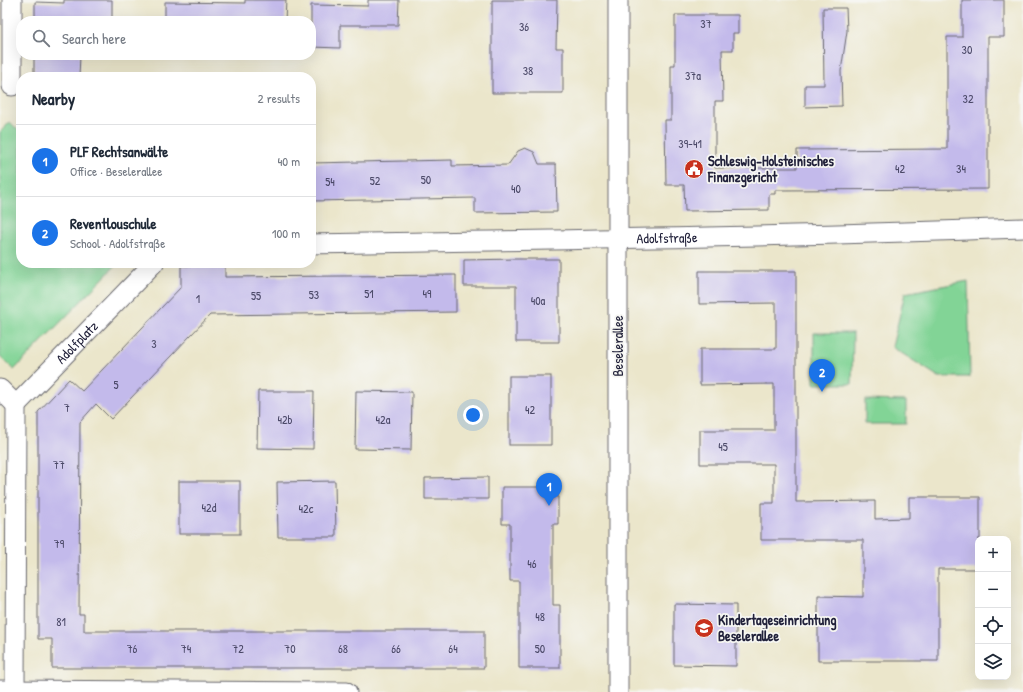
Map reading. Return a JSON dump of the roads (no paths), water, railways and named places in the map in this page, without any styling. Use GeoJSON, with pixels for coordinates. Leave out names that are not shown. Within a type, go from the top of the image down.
{"type":"FeatureCollection","features":[{"type":"Feature","properties":{"kind":"street"},"geometry":{"type":"LineString","coordinates":[[11,93],[12,0]]}},
{"type":"Feature","properties":{"kind":"street","name":"Beselerallee"},"geometry":{"type":"LineString","coordinates":[[618,0],[618,692]]}},
{"type":"Feature","properties":{"kind":"street","name":"Adolfstraße"},"geometry":{"type":"LineString","coordinates":[[316,244],[874,234],[1023,228]]}},
{"type":"Feature","properties":{"kind":"street","name":"Adolfplatz"},"geometry":{"type":"LineString","coordinates":[[16,405],[149,268]]}},
{"type":"Feature","properties":{"kind":"street"},"geometry":{"type":"LineString","coordinates":[[0,389],[16,405],[10,690],[347,692]]}},
{"type":"Feature","properties":{"kind":"place","name":"Schleswig-Holsteinisches Finanzgericht"},"geometry":{"type":"Point","coordinates":[694,169]}},
{"type":"Feature","properties":{"kind":"place","name":"Reventlouschule"},"geometry":{"type":"Point","coordinates":[822,392]}},
{"type":"Feature","properties":{"kind":"place","name":"PLF Rechtsanwälte"},"geometry":{"type":"Point","coordinates":[549,506]}},
{"type":"Feature","properties":{"kind":"place","name":"Kindertageseinrichtung Beselerallee"},"geometry":{"type":"Point","coordinates":[704,628]}}]}
